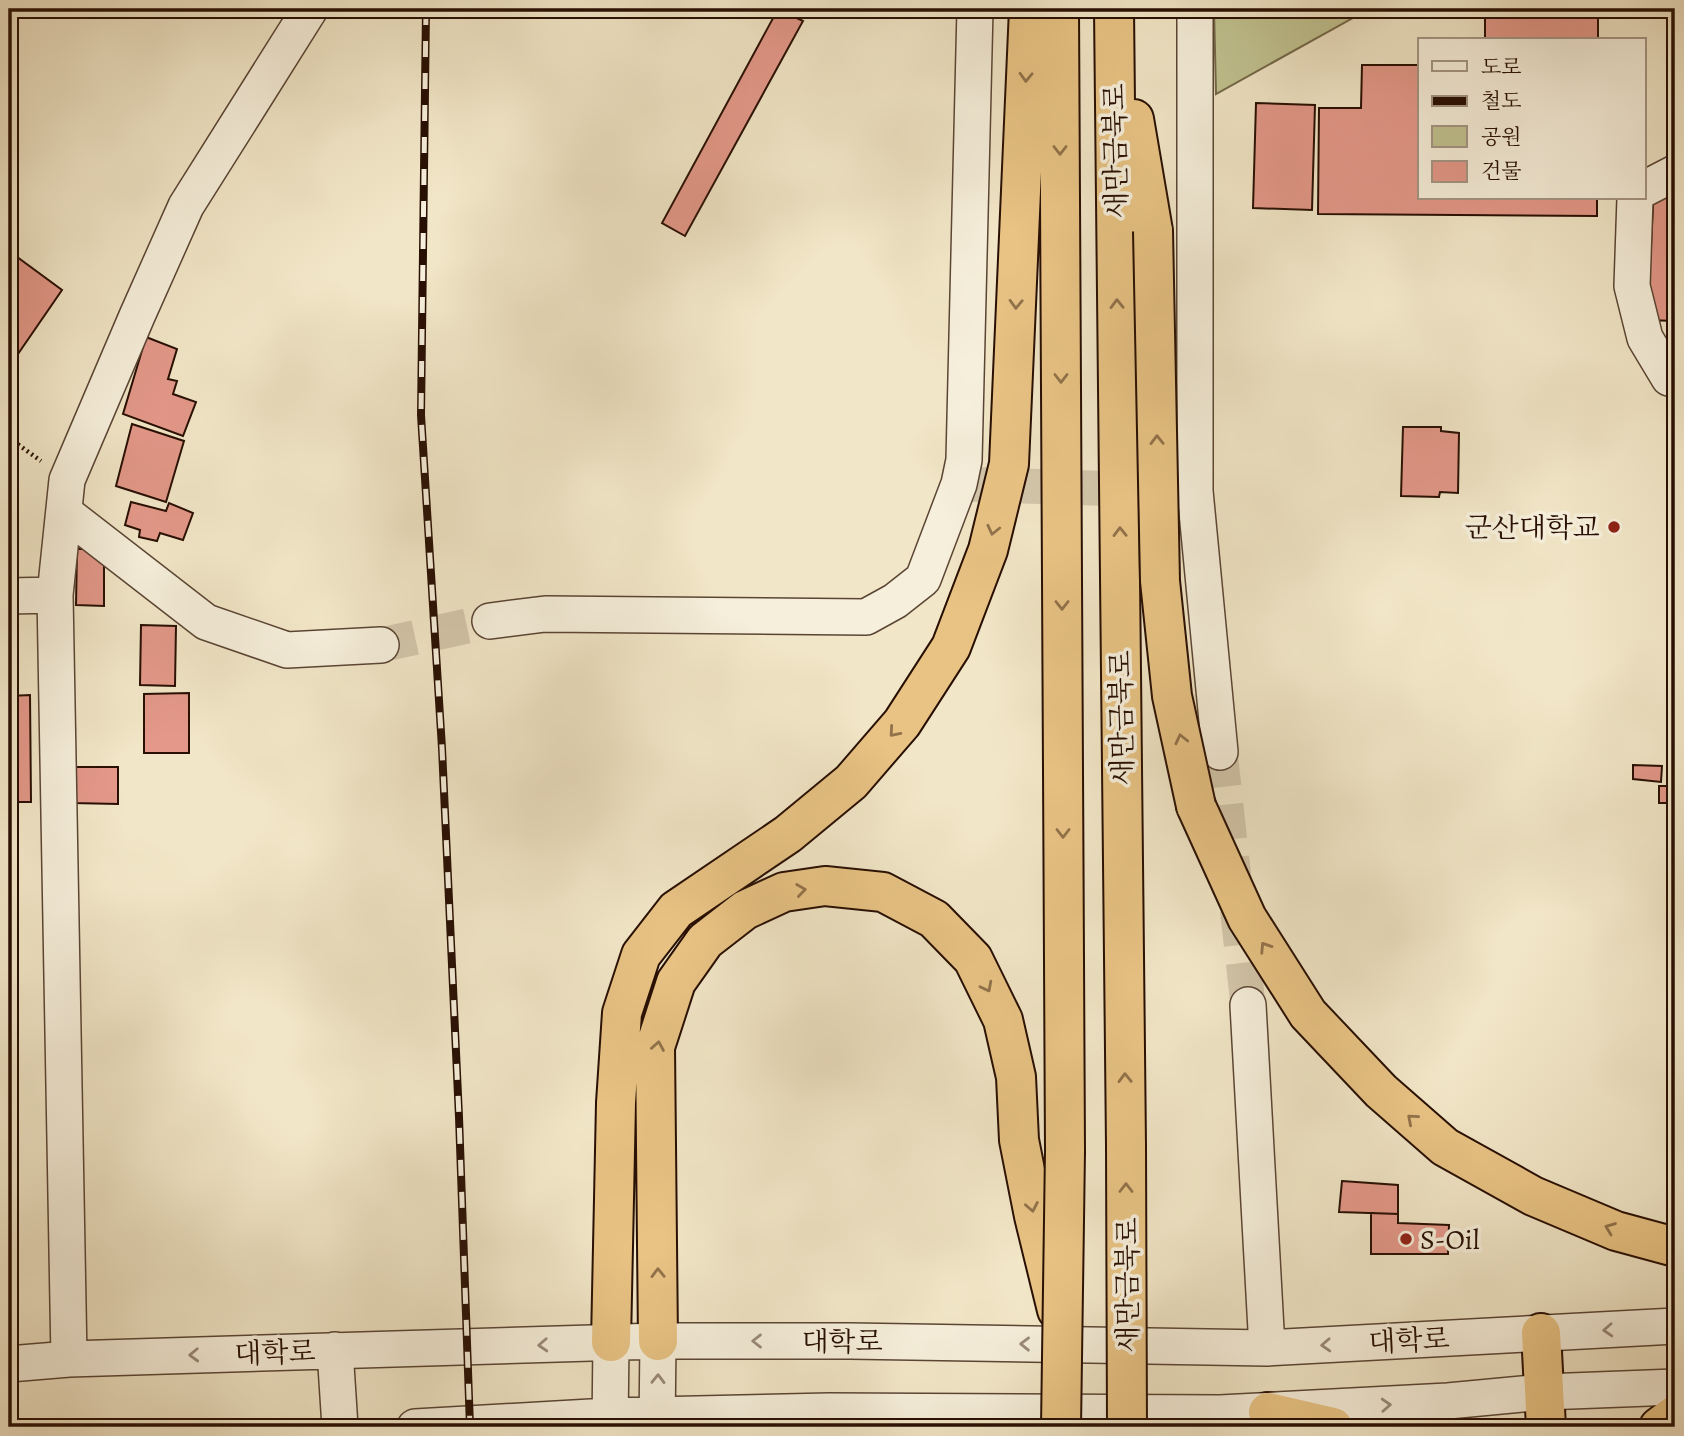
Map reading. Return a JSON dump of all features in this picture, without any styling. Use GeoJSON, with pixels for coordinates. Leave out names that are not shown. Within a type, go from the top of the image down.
{"type":"FeatureCollection","features":[{"type":"Feature","properties":{"kind":"highway"},"geometry":{"type":"LineString","coordinates":[[611,1342],[622,1013],[641,955],[676,910],[788,834],[851,782],[902,723],[951,647],[988,550],[1009,464],[1029,9]]}},
{"type":"Feature","properties":{"kind":"highway","name":"새만금북로"},"geometry":{"type":"LineString","coordinates":[[1059,9],[1065,1151],[1061,1427]]}},
{"type":"Feature","properties":{"kind":"highway"},"geometry":{"type":"LineString","coordinates":[[1115,9],[1153,231],[1160,581],[1172,696],[1196,806],[1247,918],[1308,1014],[1381,1091],[1445,1147],[1533,1196],[1616,1231],[1675,1247]]}},
{"type":"Feature","properties":{"kind":"highway","name":"새만금북로"},"geometry":{"type":"LineString","coordinates":[[1115,9],[1128,1427]]}},
{"type":"Feature","properties":{"kind":"highway"},"geometry":{"type":"LineString","coordinates":[[659,1341],[655,1047],[676,982],[705,941],[745,909],[784,892],[825,886],[883,892],[934,919],[972,959],[1003,1020],[1016,1076],[1019,1140],[1063,1337]]}},
{"type":"Feature","properties":{"kind":"highway"},"geometry":{"type":"LineString","coordinates":[[1541,1333],[1545,1410]]}},
{"type":"Feature","properties":{"kind":"highway"},"geometry":{"type":"LineString","coordinates":[[1268,1412],[1333,1427]]}},
{"type":"Feature","properties":{"kind":"highway"},"geometry":{"type":"LineString","coordinates":[[1659,1427],[1675,1415]]}},
{"type":"Feature","properties":{"kind":"street"},"geometry":{"type":"LineString","coordinates":[[69,1359],[55,595],[67,480],[186,205],[310,9]]}},
{"type":"Feature","properties":{"kind":"street"},"geometry":{"type":"LineString","coordinates":[[490,621],[545,614],[866,617],[895,601],[923,579],[959,484],[964,460],[975,9]]}},
{"type":"Feature","properties":{"kind":"street"},"geometry":{"type":"LineString","coordinates":[[1195,9],[1195,491],[1220,752]]}},
{"type":"Feature","properties":{"kind":"street"},"geometry":{"type":"LineString","coordinates":[[1646,188],[1675,173]]}},
{"type":"Feature","properties":{"kind":"street"},"geometry":{"type":"LineString","coordinates":[[1635,200],[1632,286],[1645,338],[1669,378]]}},
{"type":"Feature","properties":{"kind":"street"},"geometry":{"type":"LineString","coordinates":[[64,512],[206,622],[287,650],[381,645]]}},
{"type":"Feature","properties":{"kind":"street"},"geometry":{"type":"LineString","coordinates":[[9,596],[55,595]]}},
{"type":"Feature","properties":{"kind":"street"},"geometry":{"type":"LineString","coordinates":[[1248,1005],[1267,1348]]}},
{"type":"Feature","properties":{"kind":"street","name":"대학로"},"geometry":{"type":"LineString","coordinates":[[9,1364],[69,1359],[659,1341],[849,1340],[1267,1348],[1675,1326]]}},
{"type":"Feature","properties":{"kind":"street"},"geometry":{"type":"LineString","coordinates":[[657,1422],[659,1341]]}},
{"type":"Feature","properties":{"kind":"street"},"geometry":{"type":"LineString","coordinates":[[609,1422],[611,1342]]}},
{"type":"Feature","properties":{"kind":"street"},"geometry":{"type":"LineString","coordinates":[[335,1350],[340,1427]]}},
{"type":"Feature","properties":{"kind":"street"},"geometry":{"type":"LineString","coordinates":[[415,1427],[1268,1412],[1448,1401],[1545,1410],[1675,1387]]}},
{"type":"Feature","properties":{"kind":"green space"},"geometry":{"type":"Polygon","coordinates":[[[1214,9],[1369,9],[1216,94],[1214,9]]]}},
{"type":"Feature","properties":{"kind":"building"},"geometry":{"type":"Polygon","coordinates":[[[778,9],[803,21],[685,236],[662,223],[778,9]]]}},
{"type":"Feature","properties":{"kind":"building"},"geometry":{"type":"Polygon","coordinates":[[[1485,15],[1598,16],[1598,38],[1485,38],[1485,15]]]}},
{"type":"Feature","properties":{"kind":"building"},"geometry":{"type":"Polygon","coordinates":[[[1362,65],[1418,65],[1418,200],[1597,200],[1597,216],[1318,214],[1319,108],[1361,108],[1362,65]]]}},
{"type":"Feature","properties":{"kind":"building"},"geometry":{"type":"Polygon","coordinates":[[[1256,103],[1315,105],[1312,210],[1253,208],[1256,103]]]}},
{"type":"Feature","properties":{"kind":"building"},"geometry":{"type":"Polygon","coordinates":[[[1654,188],[1675,189],[1675,321],[1647,320],[1654,188]]]}},
{"type":"Feature","properties":{"kind":"building"},"geometry":{"type":"Polygon","coordinates":[[[9,251],[62,290],[9,367],[9,251]]]}},
{"type":"Feature","properties":{"kind":"building"},"geometry":{"type":"Polygon","coordinates":[[[146,337],[177,349],[168,379],[177,381],[173,394],[196,402],[183,436],[123,414],[146,337]]]}},
{"type":"Feature","properties":{"kind":"building"},"geometry":{"type":"Polygon","coordinates":[[[132,424],[184,441],[166,502],[116,486],[132,424]]]}},
{"type":"Feature","properties":{"kind":"building"},"geometry":{"type":"Polygon","coordinates":[[[1403,427],[1441,427],[1441,431],[1459,433],[1458,493],[1440,492],[1439,497],[1401,496],[1403,427]]]}},
{"type":"Feature","properties":{"kind":"building"},"geometry":{"type":"Polygon","coordinates":[[[131,502],[166,511],[169,503],[193,513],[183,540],[160,533],[157,541],[139,537],[140,530],[125,525],[131,502]]]}},
{"type":"Feature","properties":{"kind":"building"},"geometry":{"type":"Polygon","coordinates":[[[77,549],[104,549],[104,606],[76,605],[77,549]]]}},
{"type":"Feature","properties":{"kind":"building"},"geometry":{"type":"Polygon","coordinates":[[[141,625],[176,626],[175,686],[140,685],[141,625]]]}},
{"type":"Feature","properties":{"kind":"building"},"geometry":{"type":"Polygon","coordinates":[[[189,693],[189,753],[144,753],[144,694],[189,693]]]}},
{"type":"Feature","properties":{"kind":"building"},"geometry":{"type":"Polygon","coordinates":[[[30,695],[31,802],[9,802],[9,696],[30,695]]]}},
{"type":"Feature","properties":{"kind":"building"},"geometry":{"type":"Polygon","coordinates":[[[1633,765],[1662,766],[1661,782],[1633,779],[1633,765]]]}},
{"type":"Feature","properties":{"kind":"building"},"geometry":{"type":"Polygon","coordinates":[[[72,767],[118,767],[118,804],[72,803],[72,767]]]}},
{"type":"Feature","properties":{"kind":"building"},"geometry":{"type":"Polygon","coordinates":[[[1659,786],[1674,786],[1673,803],[1659,803],[1659,786]]]}},
{"type":"Feature","properties":{"kind":"building"},"geometry":{"type":"Polygon","coordinates":[[[1342,1181],[1398,1185],[1398,1214],[1339,1212],[1342,1181]]]}},
{"type":"Feature","properties":{"kind":"building"},"geometry":{"type":"Polygon","coordinates":[[[1371,1213],[1398,1214],[1398,1223],[1449,1225],[1448,1254],[1371,1254],[1371,1213]]]}},
{"type":"Feature","properties":{"kind":"tunnel"},"geometry":{"type":"LineString","coordinates":[[959,484],[1188,491]]}},
{"type":"Feature","properties":{"kind":"tunnel"},"geometry":{"type":"LineString","coordinates":[[381,645],[490,621]]}},
{"type":"Feature","properties":{"kind":"tunnel"},"geometry":{"type":"LineString","coordinates":[[1220,752],[1248,1005]]}},
{"type":"Feature","properties":{"kind":"railway"},"geometry":{"type":"LineString","coordinates":[[426,9],[421,415],[442,748],[470,1427]]}},
{"type":"Feature","properties":{"kind":"place","name":"군산대학교"},"geometry":{"type":"Point","coordinates":[1614,527]}},
{"type":"Feature","properties":{"kind":"place","name":"S-Oil"},"geometry":{"type":"Point","coordinates":[1406,1239]}}]}
